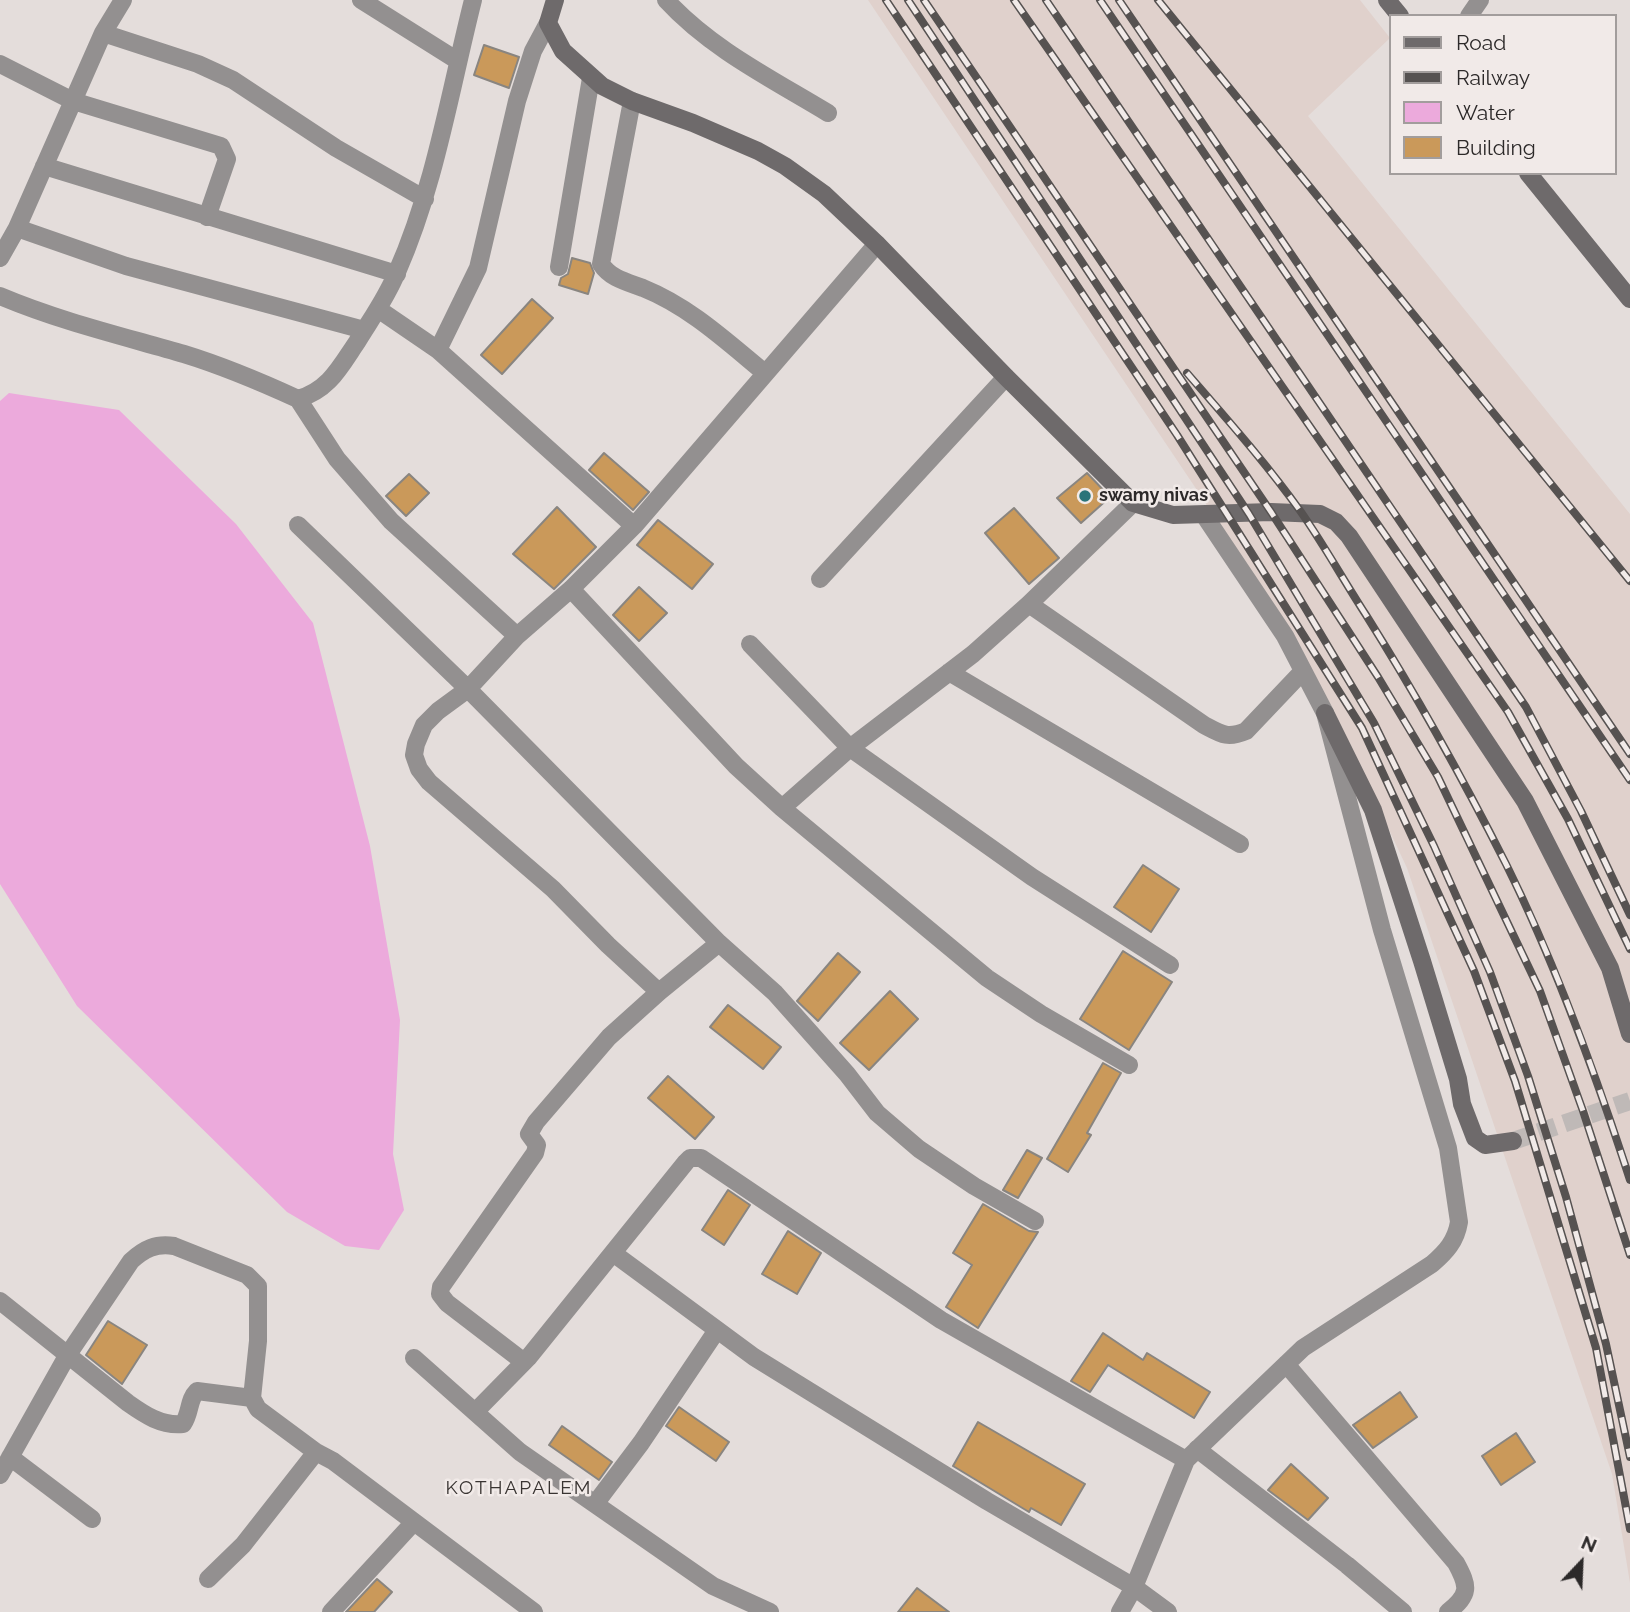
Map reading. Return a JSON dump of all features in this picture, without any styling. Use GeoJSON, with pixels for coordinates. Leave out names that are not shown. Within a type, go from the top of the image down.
{"type":"FeatureCollection","features":[{"type":"Feature","properties":{"kind":"street"},"geometry":{"type":"LineString","coordinates":[[0,258],[17,228],[103,33],[123,0]]}},
{"type":"Feature","properties":{"kind":"street"},"geometry":{"type":"LineString","coordinates":[[361,0],[458,61]]}},
{"type":"Feature","properties":{"kind":"street"},"geometry":{"type":"LineString","coordinates":[[298,399],[315,394],[334,376],[378,309],[397,274],[425,199],[473,0]]}},
{"type":"Feature","properties":{"kind":"street"},"geometry":{"type":"LineString","coordinates":[[438,350],[478,268],[517,101],[533,51],[548,23],[555,0]]}},
{"type":"Feature","properties":{"kind":"street"},"geometry":{"type":"LineString","coordinates":[[666,0],[707,37],[828,113]]}},
{"type":"Feature","properties":{"kind":"street"},"geometry":{"type":"LineString","coordinates":[[1387,0],[1398,14]]}},
{"type":"Feature","properties":{"kind":"street"},"geometry":{"type":"LineString","coordinates":[[548,23],[564,51],[591,78],[632,101],[704,127],[758,151],[785,166],[824,194],[877,244],[1133,503],[1173,515],[1271,512],[1320,514],[1336,522],[1349,536],[1525,802],[1610,968],[1630,1034]]}},
{"type":"Feature","properties":{"kind":"street"},"geometry":{"type":"LineString","coordinates":[[103,33],[198,64],[233,80],[336,148],[425,199]]}},
{"type":"Feature","properties":{"kind":"street"},"geometry":{"type":"LineString","coordinates":[[0,64],[73,101],[220,146],[227,159],[207,217]]}},
{"type":"Feature","properties":{"kind":"street"},"geometry":{"type":"LineString","coordinates":[[559,267],[591,78]]}},
{"type":"Feature","properties":{"kind":"street"},"geometry":{"type":"LineString","coordinates":[[632,101],[601,264],[607,273],[666,298],[686,310],[765,373]]}},
{"type":"Feature","properties":{"kind":"street"},"geometry":{"type":"LineString","coordinates":[[44,166],[397,274]]}},
{"type":"Feature","properties":{"kind":"street"},"geometry":{"type":"LineString","coordinates":[[1530,175],[1630,299]]}},
{"type":"Feature","properties":{"kind":"street"},"geometry":{"type":"LineString","coordinates":[[17,228],[126,266],[364,330]]}},
{"type":"Feature","properties":{"kind":"street"},"geometry":{"type":"LineString","coordinates":[[659,992],[553,890],[429,782],[419,769],[414,755],[416,744],[424,725],[438,711],[468,689],[517,636],[571,589],[634,526],[877,244]]}},
{"type":"Feature","properties":{"kind":"street"},"geometry":{"type":"LineString","coordinates":[[0,296],[36,311],[236,372],[298,399],[337,459],[391,521],[517,636]]}},
{"type":"Feature","properties":{"kind":"street"},"geometry":{"type":"LineString","coordinates":[[378,309],[438,350],[634,526]]}},
{"type":"Feature","properties":{"kind":"street"},"geometry":{"type":"LineString","coordinates":[[820,579],[1006,377]]}},
{"type":"Feature","properties":{"kind":"street"},"geometry":{"type":"LineString","coordinates":[[782,808],[850,748],[949,672],[1029,604],[1133,503]]}},
{"type":"Feature","properties":{"kind":"street"},"geometry":{"type":"LineString","coordinates":[[1204,515],[1285,636],[1373,810],[1458,1079],[1467,1121],[1475,1138],[1485,1145],[1513,1141]]}},
{"type":"Feature","properties":{"kind":"street"},"geometry":{"type":"LineString","coordinates":[[298,525],[468,689],[719,943],[775,993],[877,1113],[919,1149],[974,1186],[1035,1221]]}},
{"type":"Feature","properties":{"kind":"street"},"geometry":{"type":"LineString","coordinates":[[571,589],[736,766],[782,808],[987,978],[1041,1014],[1129,1065]]}},
{"type":"Feature","properties":{"kind":"street"},"geometry":{"type":"LineString","coordinates":[[1029,604],[1204,725],[1223,735],[1233,736],[1246,731],[1303,671]]}},
{"type":"Feature","properties":{"kind":"street"},"geometry":{"type":"LineString","coordinates":[[750,644],[850,748],[1032,877],[1170,965]]}},
{"type":"Feature","properties":{"kind":"street"},"geometry":{"type":"LineString","coordinates":[[949,672],[1240,844]]}},
{"type":"Feature","properties":{"kind":"street"},"geometry":{"type":"LineString","coordinates":[[1120,1612],[1134,1587],[1192,1454],[1303,1348],[1432,1264],[1446,1252],[1453,1242],[1459,1222],[1448,1149],[1382,930],[1325,713]]}},
{"type":"Feature","properties":{"kind":"street"},"geometry":{"type":"LineString","coordinates":[[524,1362],[447,1303],[440,1294],[441,1287],[535,1153],[537,1145],[528,1134],[536,1122],[609,1037],[719,943]]}},
{"type":"Feature","properties":{"kind":"street"},"geometry":{"type":"LineString","coordinates":[[475,1412],[524,1362],[685,1162],[690,1158],[701,1158],[941,1320],[1192,1454],[1404,1612]]}},
{"type":"Feature","properties":{"kind":"street"},"geometry":{"type":"LineString","coordinates":[[0,1475],[67,1356],[131,1261],[144,1249],[164,1244],[174,1246],[247,1275],[258,1286],[258,1341],[252,1398],[258,1409],[316,1452],[333,1461],[534,1612]]}},
{"type":"Feature","properties":{"kind":"street"},"geometry":{"type":"LineString","coordinates":[[613,1253],[754,1357],[987,1501],[1134,1587],[1168,1612]]}},
{"type":"Feature","properties":{"kind":"street"},"geometry":{"type":"LineString","coordinates":[[0,1301],[148,1417],[161,1422],[183,1424],[190,1414],[192,1396],[197,1391],[252,1398]]}},
{"type":"Feature","properties":{"kind":"street"},"geometry":{"type":"LineString","coordinates":[[595,1504],[642,1444],[717,1330]]}},
{"type":"Feature","properties":{"kind":"street"},"geometry":{"type":"LineString","coordinates":[[414,1358],[520,1452],[713,1586],[770,1612]]}},
{"type":"Feature","properties":{"kind":"street"},"geometry":{"type":"LineString","coordinates":[[1286,1364],[1456,1563],[1466,1581],[1466,1589],[1458,1604],[1448,1612]]}},
{"type":"Feature","properties":{"kind":"street"},"geometry":{"type":"LineString","coordinates":[[208,1579],[243,1545],[316,1452]]}},
{"type":"Feature","properties":{"kind":"street"},"geometry":{"type":"LineString","coordinates":[[10,1457],[92,1519]]}},
{"type":"Feature","properties":{"kind":"street"},"geometry":{"type":"LineString","coordinates":[[332,1612],[414,1522]]}},
{"type":"Feature","properties":{"kind":"shaded area"},"geometry":{"type":"Polygon","coordinates":[[[868,0],[1360,0],[1388,35],[1388,40],[1308,116],[1630,514],[1630,1583],[1612,1474],[1407,868],[1328,700],[1201,496],[868,0]]]}},
{"type":"Feature","properties":{"kind":"water"},"geometry":{"type":"Polygon","coordinates":[[[9,393],[119,410],[236,524],[313,623],[370,846],[400,1020],[393,1154],[404,1210],[379,1250],[345,1246],[287,1212],[77,1006],[0,884],[0,401],[9,393]]]}},
{"type":"Feature","properties":{"kind":"building"},"geometry":{"type":"Polygon","coordinates":[[[484,45],[519,57],[509,88],[474,75],[484,45]]]}},
{"type":"Feature","properties":{"kind":"building"},"geometry":{"type":"Polygon","coordinates":[[[572,258],[590,263],[594,273],[588,294],[559,285],[561,278],[568,274],[572,258]]]}},
{"type":"Feature","properties":{"kind":"building"},"geometry":{"type":"Polygon","coordinates":[[[532,299],[553,318],[502,374],[481,355],[532,299]]]}},
{"type":"Feature","properties":{"kind":"building"},"geometry":{"type":"Polygon","coordinates":[[[604,453],[649,492],[633,510],[589,470],[604,453]]]}},
{"type":"Feature","properties":{"kind":"building","name":"swamy nivas"},"geometry":{"type":"Polygon","coordinates":[[[1087,473],[1110,497],[1081,523],[1057,498],[1087,473]]]}},
{"type":"Feature","properties":{"kind":"building"},"geometry":{"type":"Polygon","coordinates":[[[409,474],[429,493],[406,516],[386,496],[409,474]]]}},
{"type":"Feature","properties":{"kind":"building"},"geometry":{"type":"Polygon","coordinates":[[[557,507],[596,547],[554,589],[513,554],[557,507]]]}},
{"type":"Feature","properties":{"kind":"building"},"geometry":{"type":"Polygon","coordinates":[[[1014,508],[1059,558],[1029,584],[985,533],[1014,508]]]}},
{"type":"Feature","properties":{"kind":"building"},"geometry":{"type":"Polygon","coordinates":[[[658,520],[713,564],[692,589],[637,545],[658,520]]]}},
{"type":"Feature","properties":{"kind":"building"},"geometry":{"type":"Polygon","coordinates":[[[639,587],[667,613],[639,641],[613,615],[639,587]]]}},
{"type":"Feature","properties":{"kind":"building"},"geometry":{"type":"Polygon","coordinates":[[[1143,865],[1179,889],[1151,932],[1114,907],[1143,865]]]}},
{"type":"Feature","properties":{"kind":"building"},"geometry":{"type":"Polygon","coordinates":[[[1123,951],[1172,982],[1129,1050],[1080,1019],[1123,951]]]}},
{"type":"Feature","properties":{"kind":"building"},"geometry":{"type":"Polygon","coordinates":[[[838,953],[860,972],[818,1021],[797,1001],[838,953]]]}},
{"type":"Feature","properties":{"kind":"building"},"geometry":{"type":"Polygon","coordinates":[[[890,991],[918,1019],[869,1070],[840,1043],[890,991]]]}},
{"type":"Feature","properties":{"kind":"building"},"geometry":{"type":"Polygon","coordinates":[[[728,1005],[781,1047],[763,1069],[710,1027],[728,1005]]]}},
{"type":"Feature","properties":{"kind":"building"},"geometry":{"type":"Polygon","coordinates":[[[1103,1063],[1121,1073],[1087,1133],[1091,1135],[1068,1172],[1047,1159],[1103,1063]]]}},
{"type":"Feature","properties":{"kind":"building"},"geometry":{"type":"Polygon","coordinates":[[[668,1076],[714,1117],[695,1139],[648,1098],[668,1076]]]}},
{"type":"Feature","properties":{"kind":"building"},"geometry":{"type":"Polygon","coordinates":[[[1027,1150],[1042,1158],[1018,1198],[1003,1190],[1027,1150]]]}},
{"type":"Feature","properties":{"kind":"building"},"geometry":{"type":"Polygon","coordinates":[[[728,1190],[750,1205],[724,1245],[702,1230],[728,1190]]]}},
{"type":"Feature","properties":{"kind":"building"},"geometry":{"type":"Polygon","coordinates":[[[983,1204],[1029,1231],[1038,1232],[978,1328],[946,1307],[972,1265],[953,1253],[983,1204]]]}},
{"type":"Feature","properties":{"kind":"building"},"geometry":{"type":"Polygon","coordinates":[[[788,1231],[821,1253],[797,1294],[762,1274],[788,1231]]]}},
{"type":"Feature","properties":{"kind":"building"},"geometry":{"type":"Polygon","coordinates":[[[108,1321],[147,1345],[122,1384],[86,1355],[108,1321]]]}},
{"type":"Feature","properties":{"kind":"building"},"geometry":{"type":"Polygon","coordinates":[[[1103,1333],[1143,1360],[1147,1353],[1210,1392],[1194,1418],[1108,1365],[1090,1392],[1071,1381],[1103,1333]]]}},
{"type":"Feature","properties":{"kind":"building"},"geometry":{"type":"Polygon","coordinates":[[[1400,1392],[1417,1417],[1373,1448],[1353,1425],[1400,1392]]]}},
{"type":"Feature","properties":{"kind":"building"},"geometry":{"type":"Polygon","coordinates":[[[679,1407],[729,1442],[716,1461],[666,1426],[679,1407]]]}},
{"type":"Feature","properties":{"kind":"building"},"geometry":{"type":"Polygon","coordinates":[[[978,1422],[1085,1484],[1061,1525],[1031,1508],[1029,1512],[953,1466],[978,1422]]]}},
{"type":"Feature","properties":{"kind":"building"},"geometry":{"type":"Polygon","coordinates":[[[562,1426],[612,1462],[599,1480],[549,1445],[562,1426]]]}},
{"type":"Feature","properties":{"kind":"building"},"geometry":{"type":"Polygon","coordinates":[[[1516,1433],[1535,1462],[1501,1485],[1482,1456],[1516,1433]]]}},
{"type":"Feature","properties":{"kind":"building"},"geometry":{"type":"Polygon","coordinates":[[[1291,1464],[1328,1498],[1308,1520],[1268,1490],[1291,1464]]]}},
{"type":"Feature","properties":{"kind":"building"},"geometry":{"type":"Polygon","coordinates":[[[377,1579],[392,1592],[374,1612],[346,1612],[377,1579]]]}},
{"type":"Feature","properties":{"kind":"building"},"geometry":{"type":"Polygon","coordinates":[[[917,1588],[949,1612],[898,1612],[917,1588]]]}},
{"type":"Feature","properties":{"kind":"tunnel"},"geometry":{"type":"LineString","coordinates":[[1513,1141],[1630,1101]]}},
{"type":"Feature","properties":{"kind":"railway"},"geometry":{"type":"LineString","coordinates":[[886,0],[1177,435],[1362,728],[1474,971],[1515,1081],[1596,1348],[1630,1529]]}},
{"type":"Feature","properties":{"kind":"railway"},"geometry":{"type":"LineString","coordinates":[[908,0],[1249,514],[1374,723],[1434,846],[1490,972],[1528,1076],[1566,1197],[1606,1344],[1630,1457]]}},
{"type":"Feature","properties":{"kind":"railway"},"geometry":{"type":"LineString","coordinates":[[924,0],[1271,512],[1378,677],[1438,777],[1540,991],[1630,1255]]}},
{"type":"Feature","properties":{"kind":"railway"},"geometry":{"type":"LineString","coordinates":[[1014,0],[1508,712],[1568,819],[1630,949]]}},
{"type":"Feature","properties":{"kind":"railway"},"geometry":{"type":"LineString","coordinates":[[1046,0],[1526,707],[1581,811],[1630,915]]}},
{"type":"Feature","properties":{"kind":"railway"},"geometry":{"type":"LineString","coordinates":[[1100,0],[1630,780]]}},
{"type":"Feature","properties":{"kind":"railway"},"geometry":{"type":"LineString","coordinates":[[1119,0],[1630,754]]}},
{"type":"Feature","properties":{"kind":"railway"},"geometry":{"type":"LineString","coordinates":[[1158,0],[1630,581]]}},
{"type":"Feature","properties":{"kind":"railway"},"geometry":{"type":"LineString","coordinates":[[1187,373],[1260,458],[1301,512],[1385,645],[1456,769],[1506,864],[1542,941],[1589,1059],[1630,1180]]}},
{"type":"Feature","properties":{"kind":"place","name":"swamy nivas"},"geometry":{"type":"Point","coordinates":[1085,496]}},
{"type":"Feature","properties":{"kind":"district","name":"KOTHAPALEM"},"geometry":{"type":"Point","coordinates":[519,1488]}}]}
